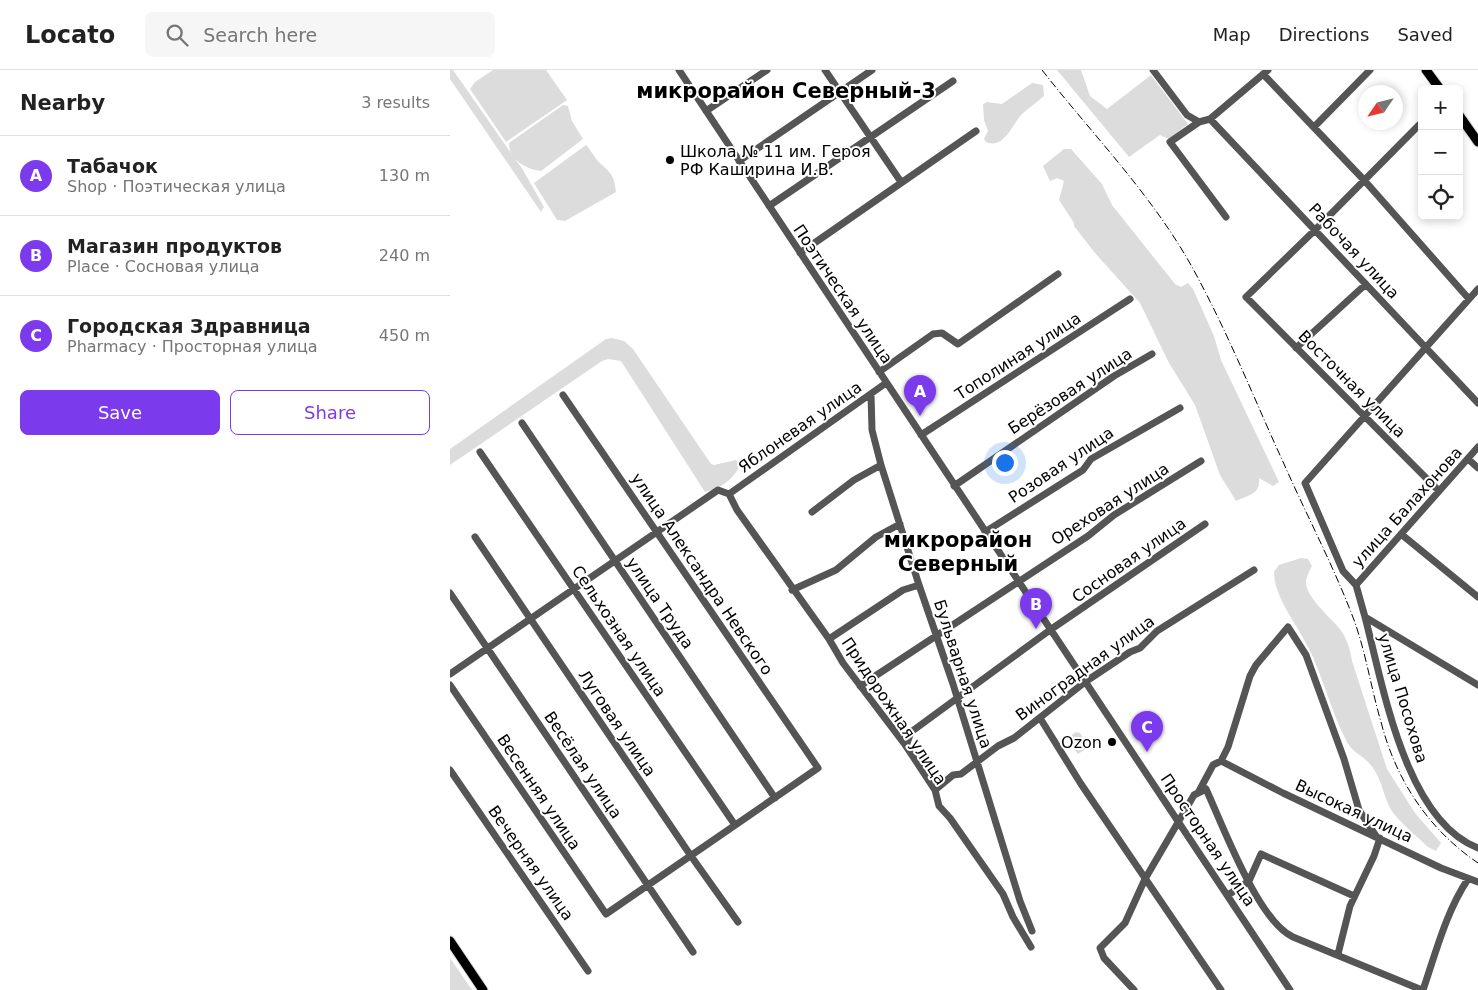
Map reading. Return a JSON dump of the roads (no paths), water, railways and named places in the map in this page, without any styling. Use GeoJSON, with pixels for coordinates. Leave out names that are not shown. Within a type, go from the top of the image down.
{"type":"FeatureCollection","features":[{"type":"Feature","properties":{"kind":"main road"},"geometry":{"type":"LineString","coordinates":[[1426,70],[1437,85]]}},
{"type":"Feature","properties":{"kind":"main road"},"geometry":{"type":"LineString","coordinates":[[1463,121],[1478,142]]}},
{"type":"Feature","properties":{"kind":"main road"},"geometry":{"type":"LineString","coordinates":[[450,941],[483,990]]}},
{"type":"Feature","properties":{"kind":"street","name":"Поэтическая улица"},"geometry":{"type":"LineString","coordinates":[[679,70],[1085,682]]}},
{"type":"Feature","properties":{"kind":"street"},"geometry":{"type":"LineString","coordinates":[[706,111],[767,70]]}},
{"type":"Feature","properties":{"kind":"street"},"geometry":{"type":"LineString","coordinates":[[825,70],[901,182]]}},
{"type":"Feature","properties":{"kind":"street"},"geometry":{"type":"LineString","coordinates":[[739,161],[872,70]]}},
{"type":"Feature","properties":{"kind":"street"},"geometry":{"type":"LineString","coordinates":[[1153,70],[1187,115],[1199,122]]}},
{"type":"Feature","properties":{"kind":"street"},"geometry":{"type":"LineString","coordinates":[[1314,127],[1370,70]]}},
{"type":"Feature","properties":{"kind":"street"},"geometry":{"type":"LineString","coordinates":[[1226,217],[1170,142],[1199,122],[1210,119],[1265,72],[1469,299]]}},
{"type":"Feature","properties":{"kind":"street"},"geometry":{"type":"LineString","coordinates":[[769,206],[953,81]]}},
{"type":"Feature","properties":{"kind":"street","name":"Рабочая улица"},"geometry":{"type":"LineString","coordinates":[[1210,119],[1478,403]]}},
{"type":"Feature","properties":{"kind":"street"},"geometry":{"type":"LineString","coordinates":[[1315,230],[1418,126]]}},
{"type":"Feature","properties":{"kind":"street"},"geometry":{"type":"LineString","coordinates":[[800,253],[976,131]]}},
{"type":"Feature","properties":{"kind":"street","name":"Восточная улица"},"geometry":{"type":"LineString","coordinates":[[1315,230],[1246,297],[1439,491]]}},
{"type":"Feature","properties":{"kind":"street","name":"Яблоневая улица"},"geometry":{"type":"LineString","coordinates":[[879,372],[933,334],[942,333],[958,344],[1058,274]]}},
{"type":"Feature","properties":{"kind":"street"},"geometry":{"type":"LineString","coordinates":[[1296,348],[1366,284]]}},
{"type":"Feature","properties":{"kind":"street"},"geometry":{"type":"LineString","coordinates":[[1356,585],[1343,571],[1305,483],[1478,289]]}},
{"type":"Feature","properties":{"kind":"street","name":"Тополиная улица"},"geometry":{"type":"LineString","coordinates":[[921,435],[1130,299]]}},
{"type":"Feature","properties":{"kind":"street","name":"Берёзовая улица"},"geometry":{"type":"LineString","coordinates":[[954,486],[973,471],[1114,376],[1152,354]]}},
{"type":"Feature","properties":{"kind":"street","name":"Яблоневая улица"},"geometry":{"type":"LineString","coordinates":[[729,494],[886,383]]}},
{"type":"Feature","properties":{"kind":"street","name":"Бульварная улица"},"geometry":{"type":"LineString","coordinates":[[871,394],[872,430],[881,465],[919,585],[938,635],[1020,901],[1032,931]]}},
{"type":"Feature","properties":{"kind":"street","name":"улица Александра Невского"},"geometry":{"type":"LineString","coordinates":[[563,395],[818,768],[775,798]]}},
{"type":"Feature","properties":{"kind":"street","name":"Розовая улица"},"geometry":{"type":"LineString","coordinates":[[985,532],[1083,470],[1091,458],[1180,408]]}},
{"type":"Feature","properties":{"kind":"street","name":"улица Труда"},"geometry":{"type":"LineString","coordinates":[[522,423],[775,798]]}},
{"type":"Feature","properties":{"kind":"street","name":"улица Балахонова"},"geometry":{"type":"LineString","coordinates":[[1356,585],[1478,447]]}},
{"type":"Feature","properties":{"kind":"street","name":"Сельхозная улица"},"geometry":{"type":"LineString","coordinates":[[480,452],[735,826]]}},
{"type":"Feature","properties":{"kind":"street"},"geometry":{"type":"LineString","coordinates":[[1468,459],[1478,468]]}},
{"type":"Feature","properties":{"kind":"street","name":"Ореховая улица"},"geometry":{"type":"LineString","coordinates":[[860,686],[1088,536],[1114,515],[1201,461]]}},
{"type":"Feature","properties":{"kind":"street"},"geometry":{"type":"LineString","coordinates":[[812,512],[854,480],[881,465]]}},
{"type":"Feature","properties":{"kind":"street"},"geometry":{"type":"LineString","coordinates":[[450,674],[718,490],[729,494]]}},
{"type":"Feature","properties":{"kind":"street","name":"Придорожная улица"},"geometry":{"type":"LineString","coordinates":[[729,494],[737,510],[828,639],[843,664],[906,746],[934,790],[939,806],[955,825],[1003,894],[1013,917],[1031,947]]}},
{"type":"Feature","properties":{"kind":"street"},"geometry":{"type":"LineString","coordinates":[[792,590],[836,570],[876,537],[900,524]]}},
{"type":"Feature","properties":{"kind":"street","name":"Сосновая улица"},"geometry":{"type":"LineString","coordinates":[[906,746],[911,732],[1050,630],[1205,524]]}},
{"type":"Feature","properties":{"kind":"street"},"geometry":{"type":"LineString","coordinates":[[1401,534],[1478,597]]}},
{"type":"Feature","properties":{"kind":"street","name":"Луговая улица"},"geometry":{"type":"LineString","coordinates":[[475,538],[690,856],[738,922]]}},
{"type":"Feature","properties":{"kind":"street","name":"Виноградная улица"},"geometry":{"type":"LineString","coordinates":[[934,790],[953,775],[961,774],[1040,718],[1085,682],[1130,652],[1140,648],[1157,631],[1254,570]]}},
{"type":"Feature","properties":{"kind":"street"},"geometry":{"type":"LineString","coordinates":[[828,639],[902,590],[919,585]]}},
{"type":"Feature","properties":{"kind":"street","name":"улица Посохова"},"geometry":{"type":"LineString","coordinates":[[1356,585],[1399,740],[1414,781],[1434,812],[1454,833],[1478,848]]}},
{"type":"Feature","properties":{"kind":"street","name":"Весёлая улица"},"geometry":{"type":"LineString","coordinates":[[450,593],[693,952]]}},
{"type":"Feature","properties":{"kind":"street"},"geometry":{"type":"LineString","coordinates":[[1365,617],[1478,685]]}},
{"type":"Feature","properties":{"kind":"street"},"geometry":{"type":"LineString","coordinates":[[1198,793],[1213,765],[1221,761],[1228,747],[1250,676],[1256,665],[1288,626],[1306,655],[1344,759],[1359,810],[1378,837],[1374,856],[1354,896],[1338,954]]}},
{"type":"Feature","properties":{"kind":"street","name":"Просторная улица"},"geometry":{"type":"LineString","coordinates":[[1085,682],[1180,820],[1290,990]]}},
{"type":"Feature","properties":{"kind":"street","name":"Весенняя улица"},"geometry":{"type":"LineString","coordinates":[[450,684],[606,914],[648,885]]}},
{"type":"Feature","properties":{"kind":"street"},"geometry":{"type":"LineString","coordinates":[[1040,718],[1145,879],[1162,901],[1221,990]]}},
{"type":"Feature","properties":{"kind":"street","name":"Высокая улица"},"geometry":{"type":"LineString","coordinates":[[1221,761],[1283,793],[1441,868],[1478,882]]}},
{"type":"Feature","properties":{"kind":"street","name":"Вечерняя улица"},"geometry":{"type":"LineString","coordinates":[[450,770],[588,971]]}},
{"type":"Feature","properties":{"kind":"street"},"geometry":{"type":"LineString","coordinates":[[1134,990],[1104,958],[1100,948],[1125,923],[1145,879],[1194,795],[1206,789],[1248,881],[1272,920],[1286,934],[1423,990],[1444,928],[1460,891],[1468,879]]}},
{"type":"Feature","properties":{"kind":"street"},"geometry":{"type":"LineString","coordinates":[[648,885],[775,798]]}},
{"type":"Feature","properties":{"kind":"street"},"geometry":{"type":"LineString","coordinates":[[1228,895],[1248,881],[1261,854],[1354,896]]}},
{"type":"Feature","properties":{"kind":"railway"},"geometry":{"type":"LineString","coordinates":[[1042,70],[1146,197],[1183,251],[1199,280],[1233,349],[1346,600],[1358,632],[1381,722],[1395,764],[1416,801],[1429,819],[1460,850],[1478,863]]}},
{"type":"Feature","properties":{"kind":"place","name":"Школа № 11 им. Героя РФ Каширина И.В."},"geometry":{"type":"Point","coordinates":[670,160]}},
{"type":"Feature","properties":{"kind":"place","name":"Табачок"},"geometry":{"type":"Point","coordinates":[920,416]}},
{"type":"Feature","properties":{"kind":"place","name":"Магазин продуктов"},"geometry":{"type":"Point","coordinates":[1036,629]}},
{"type":"Feature","properties":{"kind":"place","name":"Ozon"},"geometry":{"type":"Point","coordinates":[1112,742]}},
{"type":"Feature","properties":{"kind":"place","name":"Городская Здравница"},"geometry":{"type":"Point","coordinates":[1147,752]}},
{"type":"Feature","properties":{"kind":"district","name":"микрорайон Северный-3"},"geometry":{"type":"Point","coordinates":[786,91]}},
{"type":"Feature","properties":{"kind":"district","name":"микрорайон Северный"},"geometry":{"type":"Point","coordinates":[958,552]}}]}
